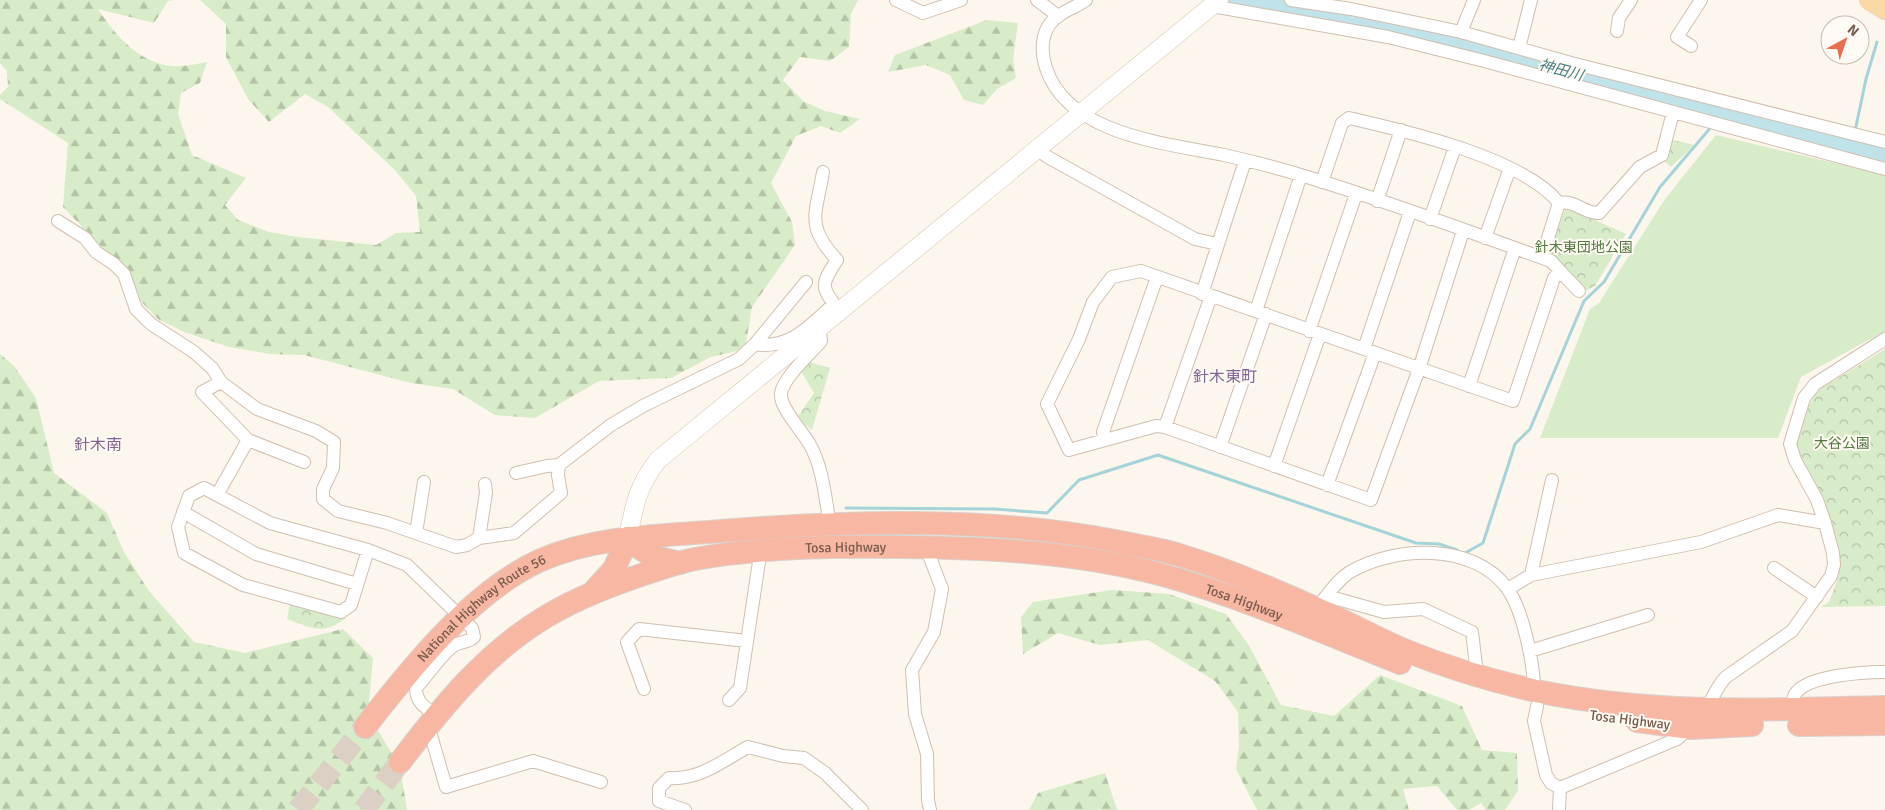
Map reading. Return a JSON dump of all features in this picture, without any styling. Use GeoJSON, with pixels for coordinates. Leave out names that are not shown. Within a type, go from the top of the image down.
{"type":"FeatureCollection","features":[{"type":"Feature","properties":{"kind":"highway","name":"Tosa Highway"},"geometry":{"type":"LineString","coordinates":[[628,538],[830,524],[1001,527],[1074,533],[1175,553],[1321,602],[1405,650],[1594,717],[1691,728],[1728,725],[1885,724]]}},
{"type":"Feature","properties":{"kind":"highway"},"geometry":{"type":"LineString","coordinates":[[400,762],[432,720],[492,656],[545,617],[595,590],[614,569],[628,538],[640,550],[657,558],[680,562]]}},
{"type":"Feature","properties":{"kind":"highway","name":"National Highway Route 56"},"geometry":{"type":"LineString","coordinates":[[365,727],[398,684],[461,618],[499,586],[540,561],[585,545],[628,538]]}},
{"type":"Feature","properties":{"kind":"highway","name":"Tosa Highway"},"geometry":{"type":"LineString","coordinates":[[595,590],[680,562],[759,550],[834,546],[1007,550],[1077,558],[1162,575],[1238,599],[1399,663],[1486,693],[1663,709],[1885,707]]}},
{"type":"Feature","properties":{"kind":"main road"},"geometry":{"type":"LineString","coordinates":[[1869,0],[1885,10]]}},
{"type":"Feature","properties":{"kind":"street"},"geometry":{"type":"LineString","coordinates":[[896,0],[923,13],[961,0]]}},
{"type":"Feature","properties":{"kind":"street"},"geometry":{"type":"LineString","coordinates":[[1038,0],[1058,16]]}},
{"type":"Feature","properties":{"kind":"street"},"geometry":{"type":"LineString","coordinates":[[1086,0],[1058,16],[1044,32],[1041,52],[1051,82],[1066,102],[1082,114],[1153,143],[1245,161],[1301,175],[1542,257],[1551,261],[1579,291]]}},
{"type":"Feature","properties":{"kind":"street"},"geometry":{"type":"LineString","coordinates":[[1291,0],[1351,5],[1885,142]]}},
{"type":"Feature","properties":{"kind":"street"},"geometry":{"type":"LineString","coordinates":[[1461,32],[1474,0]]}},
{"type":"Feature","properties":{"kind":"street"},"geometry":{"type":"LineString","coordinates":[[1519,48],[1531,0]]}},
{"type":"Feature","properties":{"kind":"street"},"geometry":{"type":"LineString","coordinates":[[1617,30],[1619,18],[1631,0]]}},
{"type":"Feature","properties":{"kind":"street"},"geometry":{"type":"LineString","coordinates":[[1691,46],[1677,37],[1701,0]]}},
{"type":"Feature","properties":{"kind":"street"},"geometry":{"type":"LineString","coordinates":[[755,344],[769,346],[785,343],[800,335],[837,308],[1039,150],[1216,3],[1388,37],[1885,169]]}},
{"type":"Feature","properties":{"kind":"street"},"geometry":{"type":"LineString","coordinates":[[1560,203],[1570,201],[1593,213],[1599,213],[1640,168],[1662,155],[1673,112]]}},
{"type":"Feature","properties":{"kind":"street"},"geometry":{"type":"LineString","coordinates":[[1322,182],[1342,123],[1349,118],[1401,130],[1510,168],[1550,191],[1560,203]]}},
{"type":"Feature","properties":{"kind":"street"},"geometry":{"type":"LineString","coordinates":[[1377,201],[1401,130]]}},
{"type":"Feature","properties":{"kind":"street"},"geometry":{"type":"LineString","coordinates":[[1430,219],[1454,147]]}},
{"type":"Feature","properties":{"kind":"street"},"geometry":{"type":"LineString","coordinates":[[1039,150],[1046,156],[1195,239],[1217,244]]}},
{"type":"Feature","properties":{"kind":"street"},"geometry":{"type":"LineString","coordinates":[[1165,427],[1206,295],[1217,244],[1245,161]]}},
{"type":"Feature","properties":{"kind":"street"},"geometry":{"type":"LineString","coordinates":[[1485,238],[1510,168]]}},
{"type":"Feature","properties":{"kind":"street"},"geometry":{"type":"LineString","coordinates":[[823,172],[814,225],[818,236],[837,260],[824,279],[824,290],[837,308]]}},
{"type":"Feature","properties":{"kind":"street"},"geometry":{"type":"LineString","coordinates":[[1220,447],[1301,175]]}},
{"type":"Feature","properties":{"kind":"street"},"geometry":{"type":"LineString","coordinates":[[1274,466],[1356,194]]}},
{"type":"Feature","properties":{"kind":"street"},"geometry":{"type":"LineString","coordinates":[[1542,257],[1560,203]]}},
{"type":"Feature","properties":{"kind":"street"},"geometry":{"type":"LineString","coordinates":[[1327,486],[1410,212]]}},
{"type":"Feature","properties":{"kind":"street"},"geometry":{"type":"LineString","coordinates":[[58,221],[85,238],[96,252],[114,264],[124,274],[136,309],[151,324],[194,352],[212,368],[221,382],[257,409],[316,431],[334,442],[333,468],[323,489],[323,499],[338,511],[387,522],[456,547],[475,542],[479,538],[514,533],[561,493],[558,475],[559,465]]}},
{"type":"Feature","properties":{"kind":"street"},"geometry":{"type":"LineString","coordinates":[[1463,231],[1419,368],[1371,500],[1327,486],[1165,427],[1156,426],[1105,438],[1069,450],[1047,404],[1079,339],[1093,302],[1112,277],[1141,271],[1206,295],[1261,313],[1419,368],[1468,386],[1513,401],[1554,278],[1560,271]]}},
{"type":"Feature","properties":{"kind":"street"},"geometry":{"type":"LineString","coordinates":[[1468,386],[1515,248]]}},
{"type":"Feature","properties":{"kind":"street"},"geometry":{"type":"LineString","coordinates":[[1105,438],[1103,432],[1157,277]]}},
{"type":"Feature","properties":{"kind":"street"},"geometry":{"type":"LineString","coordinates":[[516,473],[559,465],[611,425],[643,406],[739,359],[755,344],[806,282]]}},
{"type":"Feature","properties":{"kind":"street"},"geometry":{"type":"LineString","coordinates":[[628,538],[638,492],[645,477],[658,460],[820,328],[837,308]]}},
{"type":"Feature","properties":{"kind":"street"},"geometry":{"type":"LineString","coordinates":[[820,328],[821,341],[788,380],[781,393],[782,403],[809,443],[818,463],[830,524]]}},
{"type":"Feature","properties":{"kind":"street"},"geometry":{"type":"LineString","coordinates":[[1560,788],[1677,739],[1691,728],[1706,710],[1719,684],[1792,631],[1817,597],[1831,576],[1834,565],[1825,523],[1817,500],[1795,460],[1790,444],[1804,398],[1815,384],[1885,339]]}},
{"type":"Feature","properties":{"kind":"street"},"geometry":{"type":"LineString","coordinates":[[221,382],[202,392],[248,440],[304,462]]}},
{"type":"Feature","properties":{"kind":"street"},"geometry":{"type":"LineString","coordinates":[[217,494],[248,440]]}},
{"type":"Feature","properties":{"kind":"street"},"geometry":{"type":"LineString","coordinates":[[1531,575],[1552,480]]}},
{"type":"Feature","properties":{"kind":"street"},"geometry":{"type":"LineString","coordinates":[[416,533],[424,482]]}},
{"type":"Feature","properties":{"kind":"street"},"geometry":{"type":"LineString","coordinates":[[479,538],[486,493],[485,484]]}},
{"type":"Feature","properties":{"kind":"street"},"geometry":{"type":"LineString","coordinates":[[368,550],[351,605],[341,612],[243,584],[184,553],[178,527],[189,496],[204,488],[270,523],[368,550],[407,565],[472,628],[474,637],[470,641],[460,642],[452,647],[416,688],[416,696],[432,720],[446,787],[533,761],[600,782]]}},
{"type":"Feature","properties":{"kind":"street"},"geometry":{"type":"LineString","coordinates":[[183,512],[256,554],[357,584]]}},
{"type":"Feature","properties":{"kind":"street"},"geometry":{"type":"LineString","coordinates":[[1508,589],[1531,575],[1701,542],[1778,515],[1825,523]]}},
{"type":"Feature","properties":{"kind":"street"},"geometry":{"type":"LineString","coordinates":[[926,547],[942,589],[934,632],[912,670],[916,714],[927,754],[930,810]]}},
{"type":"Feature","properties":{"kind":"street"},"geometry":{"type":"LineString","coordinates":[[729,700],[740,688],[759,562],[759,550]]}},
{"type":"Feature","properties":{"kind":"street"},"geometry":{"type":"LineString","coordinates":[[1321,602],[1348,573],[1373,561],[1427,551],[1448,553],[1472,562],[1494,575],[1508,589],[1520,616],[1530,651],[1536,698],[1534,720],[1546,775],[1551,782],[1560,788]]}},
{"type":"Feature","properties":{"kind":"street"},"geometry":{"type":"LineString","coordinates":[[1774,568],[1817,597]]}},
{"type":"Feature","properties":{"kind":"street"},"geometry":{"type":"LineString","coordinates":[[1321,602],[1384,612],[1423,609],[1472,632],[1477,674]]}},
{"type":"Feature","properties":{"kind":"street"},"geometry":{"type":"LineString","coordinates":[[1530,651],[1648,615]]}},
{"type":"Feature","properties":{"kind":"street"},"geometry":{"type":"LineString","coordinates":[[644,689],[627,642],[639,629],[747,641]]}},
{"type":"Feature","properties":{"kind":"street"},"geometry":{"type":"LineString","coordinates":[[1794,709],[1796,692],[1802,688],[1828,678],[1855,671],[1885,672]]}},
{"type":"Feature","properties":{"kind":"street"},"geometry":{"type":"LineString","coordinates":[[685,810],[659,802],[659,788],[669,778],[679,779],[703,774],[748,747],[783,756],[804,758],[825,773],[862,810]]}},
{"type":"Feature","properties":{"kind":"street"},"geometry":{"type":"LineString","coordinates":[[1559,810],[1560,788]]}},
{"type":"Feature","properties":{"kind":"green space"},"geometry":{"type":"Polygon","coordinates":[[[0,0],[174,0],[168,1],[154,23],[98,9],[120,38],[139,54],[149,59],[160,64],[172,66],[207,62],[200,83],[181,93],[178,114],[192,155],[246,178],[225,205],[238,220],[269,232],[298,237],[376,245],[396,233],[420,232],[416,196],[395,170],[328,107],[305,94],[269,122],[248,99],[226,57],[226,24],[200,0],[858,0],[851,14],[849,47],[830,61],[800,57],[783,80],[803,101],[825,111],[860,119],[840,133],[821,126],[796,136],[771,183],[792,222],[795,245],[752,307],[745,349],[711,357],[671,378],[599,381],[535,418],[495,415],[453,389],[411,383],[304,355],[270,354],[229,347],[184,332],[158,319],[127,287],[117,263],[63,207],[68,143],[0,99],[0,95],[8,87],[7,71],[0,63],[0,0]]]}},
{"type":"Feature","properties":{"kind":"green space"},"geometry":{"type":"Polygon","coordinates":[[[987,20],[1018,23],[1013,59],[1016,78],[997,89],[983,105],[964,100],[950,75],[926,65],[888,72],[895,55],[987,20]]]}},
{"type":"Feature","properties":{"kind":"green space"},"geometry":{"type":"Polygon","coordinates":[[[1716,135],[1885,175],[1885,331],[1801,377],[1778,438],[1540,438],[1590,309],[1599,303],[1665,199],[1716,135]]]}},
{"type":"Feature","properties":{"kind":"green space"},"geometry":{"type":"Polygon","coordinates":[[[1670,139],[1694,145],[1671,167],[1663,160],[1670,139]]]}},
{"type":"Feature","properties":{"kind":"green space","name":"針木東団地公園"},"geometry":{"type":"Polygon","coordinates":[[[1566,207],[1626,234],[1595,286],[1585,291],[1556,258],[1547,254],[1566,207]]]}},
{"type":"Feature","properties":{"kind":"green space","name":"大谷公園"},"geometry":{"type":"Polygon","coordinates":[[[1885,349],[1885,606],[1821,607],[1829,602],[1839,575],[1839,555],[1799,456],[1796,442],[1808,407],[1817,391],[1885,349]]]}},
{"type":"Feature","properties":{"kind":"green space"},"geometry":{"type":"Polygon","coordinates":[[[0,354],[14,366],[36,398],[54,473],[107,513],[124,552],[149,591],[194,642],[245,653],[343,629],[373,658],[368,714],[400,767],[407,810],[0,810],[0,354]]]}},
{"type":"Feature","properties":{"kind":"green space"},"geometry":{"type":"Polygon","coordinates":[[[809,362],[830,368],[812,430],[797,418],[814,393],[801,371],[809,362]]]}},
{"type":"Feature","properties":{"kind":"green space"},"geometry":{"type":"Polygon","coordinates":[[[1112,590],[1169,594],[1226,614],[1248,644],[1281,705],[1334,716],[1380,675],[1462,706],[1482,750],[1517,753],[1518,791],[1505,810],[1486,810],[1481,803],[1469,810],[1457,810],[1437,786],[1403,789],[1409,810],[1257,810],[1236,769],[1239,747],[1238,712],[1215,681],[1148,640],[1100,645],[1058,633],[1023,654],[1021,617],[1033,602],[1112,590]]]}},
{"type":"Feature","properties":{"kind":"green space"},"geometry":{"type":"Polygon","coordinates":[[[290,603],[346,618],[338,624],[317,629],[287,619],[290,603]]]}},
{"type":"Feature","properties":{"kind":"green space"},"geometry":{"type":"Polygon","coordinates":[[[1105,773],[1117,810],[1029,810],[1038,793],[1105,773]]]}},
{"type":"Feature","properties":{"kind":"waterway","name":"神田川"},"geometry":{"type":"LineString","coordinates":[[1233,0],[1450,41],[1885,155]]}},
{"type":"Feature","properties":{"kind":"waterway"},"geometry":{"type":"LineString","coordinates":[[1855,131],[1866,79],[1877,42]]}},
{"type":"Feature","properties":{"kind":"waterway","name":"神田川"},"geometry":{"type":"LineString","coordinates":[[1718,119],[1723,114]]}},
{"type":"Feature","properties":{"kind":"waterway"},"geometry":{"type":"LineString","coordinates":[[1465,553],[1483,543],[1515,444],[1530,429],[1584,301],[1604,282],[1660,187],[1712,126]]}},
{"type":"Feature","properties":{"kind":"waterway","name":"神田川"},"geometry":{"type":"LineString","coordinates":[[1852,147],[1853,140]]}},
{"type":"Feature","properties":{"kind":"waterway"},"geometry":{"type":"LineString","coordinates":[[846,508],[994,509],[1047,513],[1079,480],[1158,455],[1416,543],[1439,544],[1457,550]]}},
{"type":"Feature","properties":{"kind":"tunnel"},"geometry":{"type":"LineString","coordinates":[[298,810],[365,727]]}},
{"type":"Feature","properties":{"kind":"tunnel"},"geometry":{"type":"LineString","coordinates":[[364,810],[400,762]]}},
{"type":"Feature","properties":{"kind":"district","name":"針木東町"},"geometry":{"type":"Point","coordinates":[1225,377]}},
{"type":"Feature","properties":{"kind":"district","name":"針木南"},"geometry":{"type":"Point","coordinates":[98,445]}}]}
